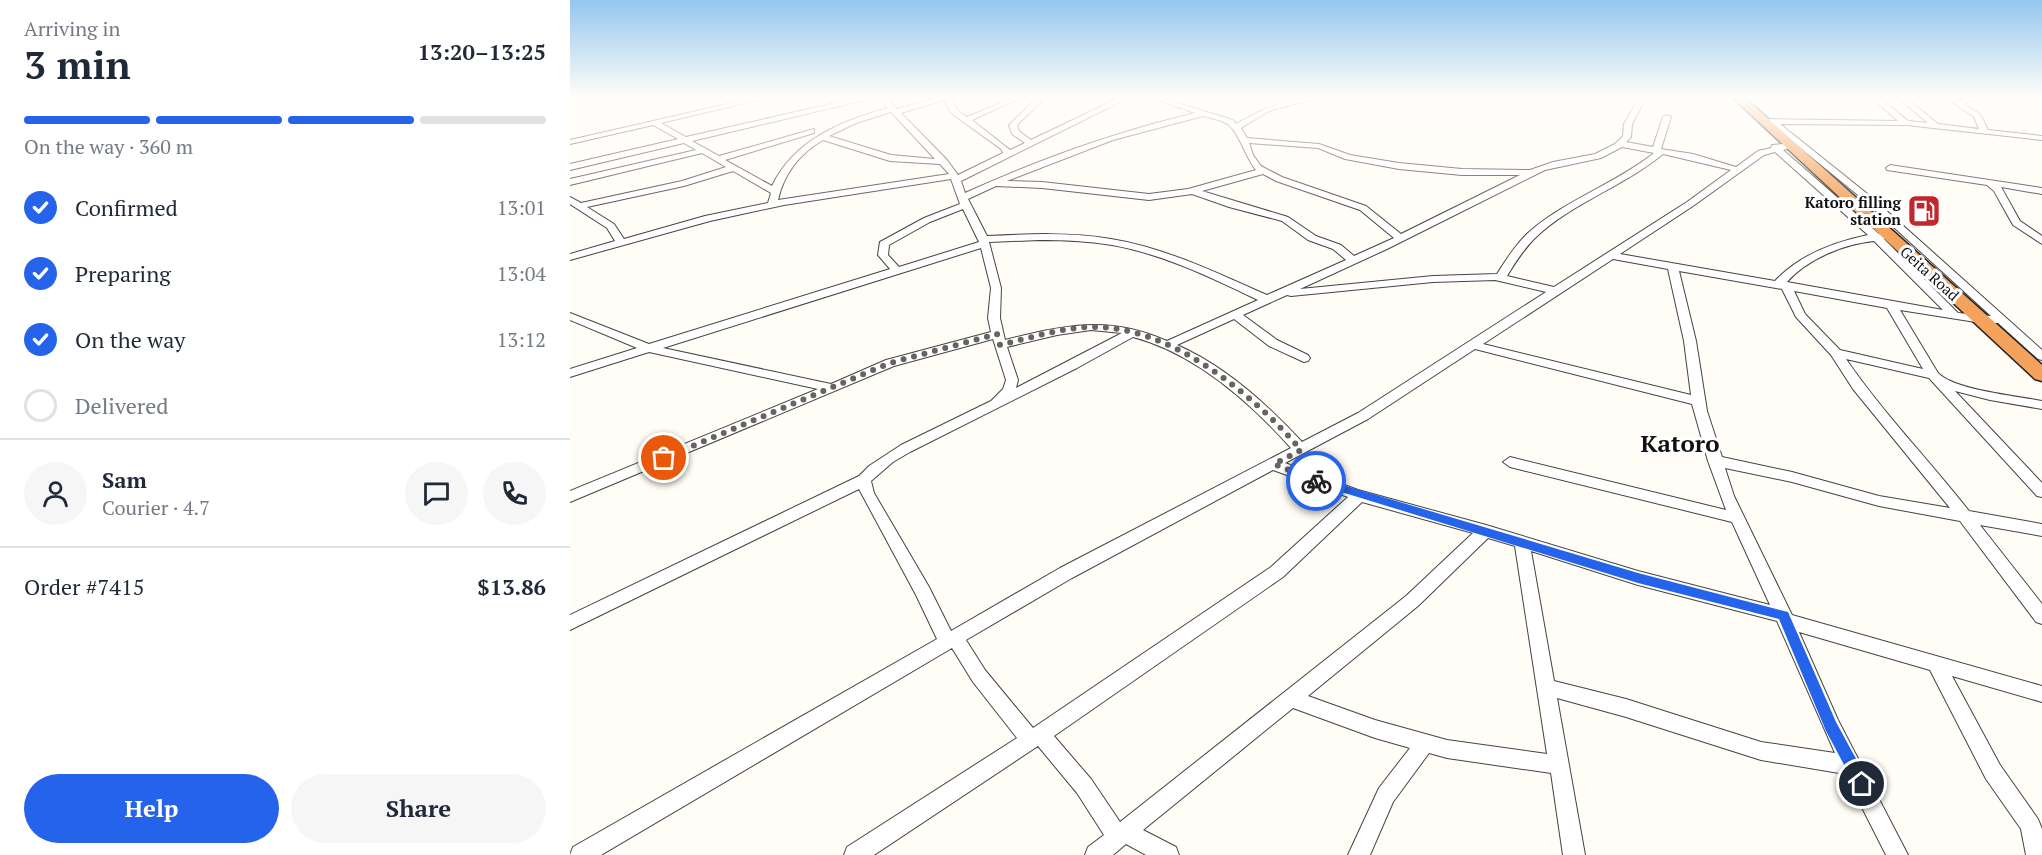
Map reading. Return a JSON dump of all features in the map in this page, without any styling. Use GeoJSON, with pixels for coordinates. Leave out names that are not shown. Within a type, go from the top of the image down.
{"type":"FeatureCollection","features":[{"type":"Feature","properties":{"kind":"highway","name":"Geita Road"},"geometry":{"type":"LineString","coordinates":[[1777,137],[1782,146],[1883,237],[1982,320],[2042,375]]}},
{"type":"Feature","properties":{"kind":"street"},"geometry":{"type":"LineString","coordinates":[[570,142],[591,137]]}},
{"type":"Feature","properties":{"kind":"street"},"geometry":{"type":"LineString","coordinates":[[683,137],[774,191]]}},
{"type":"Feature","properties":{"kind":"street"},"geometry":{"type":"LineString","coordinates":[[570,167],[696,137]]}},
{"type":"Feature","properties":{"kind":"street"},"geometry":{"type":"LineString","coordinates":[[719,159],[792,137]]}},
{"type":"Feature","properties":{"kind":"street"},"geometry":{"type":"LineString","coordinates":[[772,205],[774,191],[787,165],[822,137]]}},
{"type":"Feature","properties":{"kind":"street"},"geometry":{"type":"LineString","coordinates":[[826,137],[890,158],[944,162]]}},
{"type":"Feature","properties":{"kind":"street"},"geometry":{"type":"LineString","coordinates":[[919,137],[944,162],[955,178],[963,202],[984,241],[996,288],[994,318],[1012,380],[1009,390],[998,401]]}},
{"type":"Feature","properties":{"kind":"street"},"geometry":{"type":"LineString","coordinates":[[989,137],[1004,148],[1008,155]]}},
{"type":"Feature","properties":{"kind":"street"},"geometry":{"type":"LineString","coordinates":[[1022,137],[1031,144]]}},
{"type":"Feature","properties":{"kind":"street"},"geometry":{"type":"LineString","coordinates":[[570,257],[708,218],[772,205],[955,178],[1045,137]]}},
{"type":"Feature","properties":{"kind":"street"},"geometry":{"type":"LineString","coordinates":[[896,270],[883,255],[884,244],[996,183],[1116,137]]}},
{"type":"Feature","properties":{"kind":"street"},"geometry":{"type":"LineString","coordinates":[[1243,137],[1248,155],[1263,171],[1364,208],[1400,238]]}},
{"type":"Feature","properties":{"kind":"street"},"geometry":{"type":"LineString","coordinates":[[1166,346],[1400,238],[1533,173],[1557,163],[1594,159],[1621,144],[1627,137]]}},
{"type":"Feature","properties":{"kind":"street"},"geometry":{"type":"LineString","coordinates":[[1501,277],[1514,256],[1537,230],[1568,209],[1610,189],[1658,151],[1661,137]]}},
{"type":"Feature","properties":{"kind":"street"},"geometry":{"type":"LineString","coordinates":[[1788,137],[1867,198],[2042,356]]}},
{"type":"Feature","properties":{"kind":"street"},"geometry":{"type":"LineString","coordinates":[[1245,140],[1319,146],[1348,157],[1399,166],[1462,172],[1533,173]]}},
{"type":"Feature","properties":{"kind":"street"},"geometry":{"type":"LineString","coordinates":[[1621,144],[1738,170]]}},
{"type":"Feature","properties":{"kind":"street"},"geometry":{"type":"LineString","coordinates":[[581,855],[1066,573],[1363,416],[1556,291],[1761,153],[1782,146]]}},
{"type":"Feature","properties":{"kind":"street"},"geometry":{"type":"LineString","coordinates":[[570,182],[705,150]]}},
{"type":"Feature","properties":{"kind":"street"},"geometry":{"type":"LineString","coordinates":[[574,203],[684,183],[734,168]]}},
{"type":"Feature","properties":{"kind":"street"},"geometry":{"type":"LineString","coordinates":[[1890,168],[2042,191]]}},
{"type":"Feature","properties":{"kind":"street"},"geometry":{"type":"LineString","coordinates":[[996,183],[1042,185],[1149,197],[1192,191],[1263,171]]}},
{"type":"Feature","properties":{"kind":"street"},"geometry":{"type":"LineString","coordinates":[[1990,183],[1998,189],[2016,223],[2042,241]]}},
{"type":"Feature","properties":{"kind":"street"},"geometry":{"type":"LineString","coordinates":[[1192,191],[1232,206],[1285,219],[1312,238],[1336,247],[1352,260]]}},
{"type":"Feature","properties":{"kind":"street"},"geometry":{"type":"LineString","coordinates":[[574,203],[611,226],[621,243]]}},
{"type":"Feature","properties":{"kind":"street"},"geometry":{"type":"LineString","coordinates":[[570,373],[984,241],[1049,237],[1130,246],[1223,279],[1268,300]]}},
{"type":"Feature","properties":{"kind":"street"},"geometry":{"type":"LineString","coordinates":[[1782,284],[1794,268],[1821,255],[1883,237],[1954,315]]}},
{"type":"Feature","properties":{"kind":"street"},"geometry":{"type":"LineString","coordinates":[[1610,255],[1982,320],[1999,319]]}},
{"type":"Feature","properties":{"kind":"street"},"geometry":{"type":"LineString","coordinates":[[1673,266],[1682,298],[1698,401],[1726,496],[1785,618],[1831,726],[1897,855]]}},
{"type":"Feature","properties":{"kind":"street"},"geometry":{"type":"LineString","coordinates":[[1280,294],[1433,279],[1501,277],[1556,291]]}},
{"type":"Feature","properties":{"kind":"street"},"geometry":{"type":"LineString","coordinates":[[1782,284],[1800,315],[1836,353],[1858,386],[1925,465],[2042,617]]}},
{"type":"Feature","properties":{"kind":"street"},"geometry":{"type":"LineString","coordinates":[[1891,305],[1937,379],[2042,492]]}},
{"type":"Feature","properties":{"kind":"street"},"geometry":{"type":"LineString","coordinates":[[1234,314],[1273,343],[1304,358]]}},
{"type":"Feature","properties":{"kind":"street"},"geometry":{"type":"LineString","coordinates":[[570,316],[647,348],[700,362],[832,388]]}},
{"type":"Feature","properties":{"kind":"street"},"geometry":{"type":"LineString","coordinates":[[570,497],[890,363],[999,340],[1077,328],[1093,327],[1131,333],[1166,346],[1234,384],[1269,415],[1301,450]]}},
{"type":"Feature","properties":{"kind":"street"},"geometry":{"type":"LineString","coordinates":[[570,623],[864,480],[872,468],[889,457],[998,401],[1065,370],[1131,333]]}},
{"type":"Feature","properties":{"kind":"street"},"geometry":{"type":"LineString","coordinates":[[1473,345],[1698,401]]}},
{"type":"Feature","properties":{"kind":"street"},"geometry":{"type":"LineString","coordinates":[[1836,353],[1937,379],[1990,396],[2042,405]]}},
{"type":"Feature","properties":{"kind":"street"},"geometry":{"type":"LineString","coordinates":[[1715,461],[1792,477],[1879,501],[2042,530]]}},
{"type":"Feature","properties":{"kind":"street"},"geometry":{"type":"LineString","coordinates":[[1510,462],[1737,518]]}},
{"type":"Feature","properties":{"kind":"street"},"geometry":{"type":"LineString","coordinates":[[1274,464],[1360,495],[1638,578],[1785,618],[2042,694]]}},
{"type":"Feature","properties":{"kind":"street"},"geometry":{"type":"LineString","coordinates":[[864,480],[867,493],[951,640],[979,676],[1084,786],[1121,835],[1168,855]]}},
{"type":"Feature","properties":{"kind":"street"},"geometry":{"type":"LineString","coordinates":[[855,855],[1035,737],[1277,572],[1360,495]]}},
{"type":"Feature","properties":{"kind":"street"},"geometry":{"type":"LineString","coordinates":[[1096,855],[1412,601],[1486,531]]}},
{"type":"Feature","properties":{"kind":"street"},"geometry":{"type":"LineString","coordinates":[[1522,542],[1575,855]]}},
{"type":"Feature","properties":{"kind":"street"},"geometry":{"type":"LineString","coordinates":[[1936,664],[1993,772],[2031,826],[2037,855]]}},
{"type":"Feature","properties":{"kind":"street"},"geometry":{"type":"LineString","coordinates":[[1546,687],[1626,708],[1761,751],[1853,766]]}},
{"type":"Feature","properties":{"kind":"street"},"geometry":{"type":"LineString","coordinates":[[1290,698],[1375,729],[1425,743],[1508,760],[1559,765]]}},
{"type":"Feature","properties":{"kind":"street"},"geometry":{"type":"LineString","coordinates":[[1359,855],[1386,795],[1425,743]]}},
{"type":"Feature","properties":{"kind":"way so far"},"geometry":{"type":"LineString","coordinates":[[664,458],[781,411],[890,363],[938,348],[997,334],[1000,345],[1056,332],[1093,327],[1131,333],[1153,340],[1178,351],[1234,384],[1269,415],[1301,450],[1274,464],[1316,481]]}},
{"type":"Feature","properties":{"kind":"place","name":"Katoro filling station"},"geometry":{"type":"Point","coordinates":[1924,211]}},
{"type":"Feature","properties":{"kind":"district","name":"Katoro"},"geometry":{"type":"Point","coordinates":[1680,443]}},
{"type":"Feature","properties":{"kind":"route"},"geometry":{"type":"LineString","coordinates":[[1316,481],[1638,578],[1784,615],[1831,726],[1862,784]]}}]}
